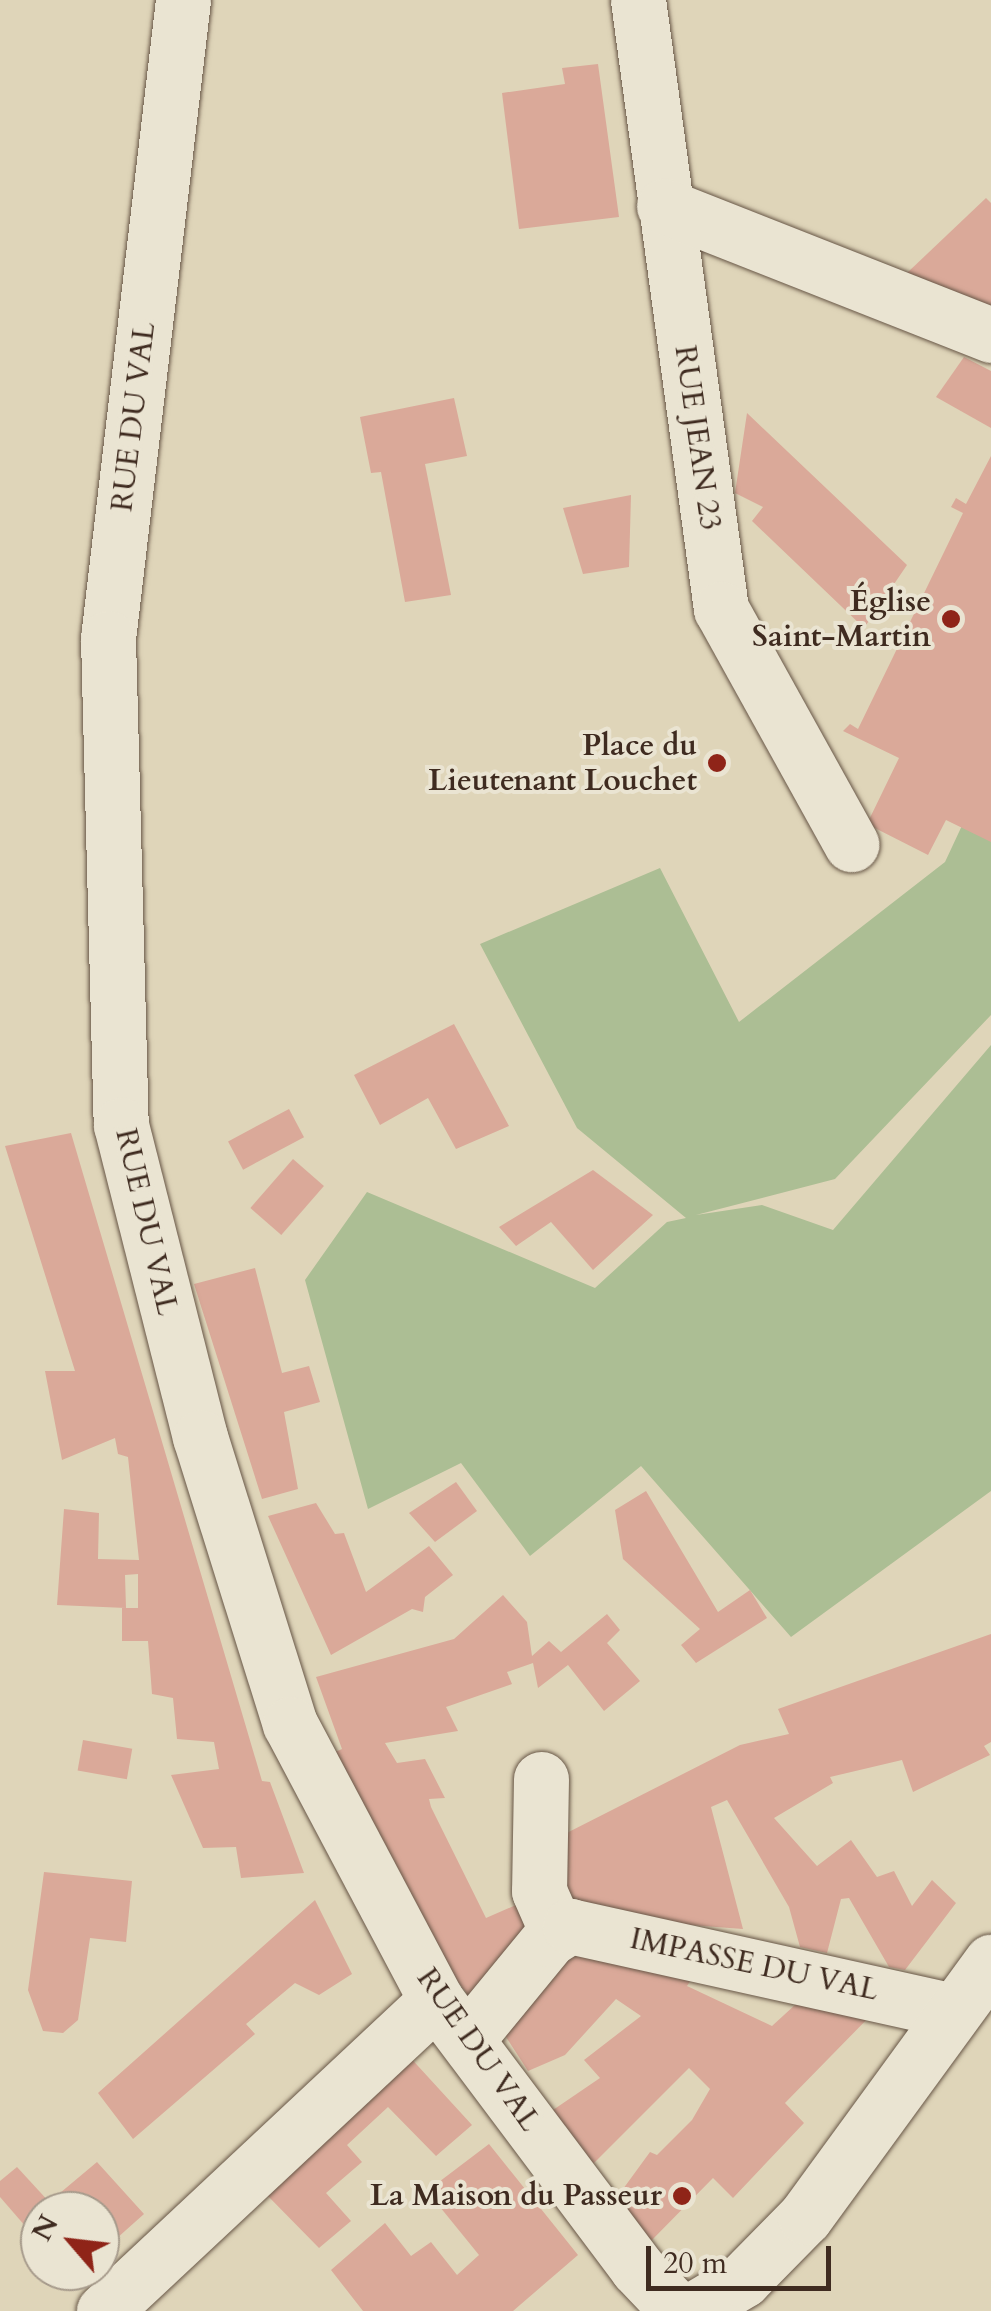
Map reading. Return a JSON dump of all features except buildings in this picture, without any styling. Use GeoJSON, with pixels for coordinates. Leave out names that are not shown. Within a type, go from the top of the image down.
{"type":"FeatureCollection","features":[{"type":"Feature","properties":{"kind":"street","name":"RUE DU VAL"},"geometry":{"type":"LineString","coordinates":[[183,0],[108,638],[121,1124],[200,1437],[290,1724],[452,2020],[637,2268],[678,2311]]}},
{"type":"Feature","properties":{"kind":"street","name":"RUE JEAN 23"},"geometry":{"type":"LineString","coordinates":[[638,0],[721,609],[851,844]]}},
{"type":"Feature","properties":{"kind":"street"},"geometry":{"type":"LineString","coordinates":[[664,206],[991,336]]}},
{"type":"Feature","properties":{"kind":"street"},"geometry":{"type":"LineString","coordinates":[[104,2311],[557,1932],[539,1891],[541,1779]]}},
{"type":"Feature","properties":{"kind":"street","name":"IMPASSE DU VAL"},"geometry":{"type":"LineString","coordinates":[[557,1932],[570,1926],[952,2010]]}},
{"type":"Feature","properties":{"kind":"street"},"geometry":{"type":"LineString","coordinates":[[691,2311],[742,2280],[805,2216],[952,2010],[991,1962]]}},
{"type":"Feature","properties":{"kind":"green space"},"geometry":{"type":"Polygon","coordinates":[[[973,802],[991,810],[991,1015],[835,1179],[696,1215],[762,1205],[833,1230],[991,1045],[991,1491],[791,1637],[641,1466],[530,1556],[461,1463],[368,1509],[305,1280],[367,1192],[595,1288],[667,1222],[686,1218],[577,1128],[480,944],[660,868],[739,1022],[945,862],[973,802]]]}},
{"type":"Feature","properties":{"kind":"place","name":"Église Saint-Martin"},"geometry":{"type":"Point","coordinates":[951,619]}},
{"type":"Feature","properties":{"kind":"place","name":"Place du Lieutenant Louchet"},"geometry":{"type":"Point","coordinates":[717,763]}},
{"type":"Feature","properties":{"kind":"place","name":"La Maison du Passeur"},"geometry":{"type":"Point","coordinates":[682,2196]}}]}
